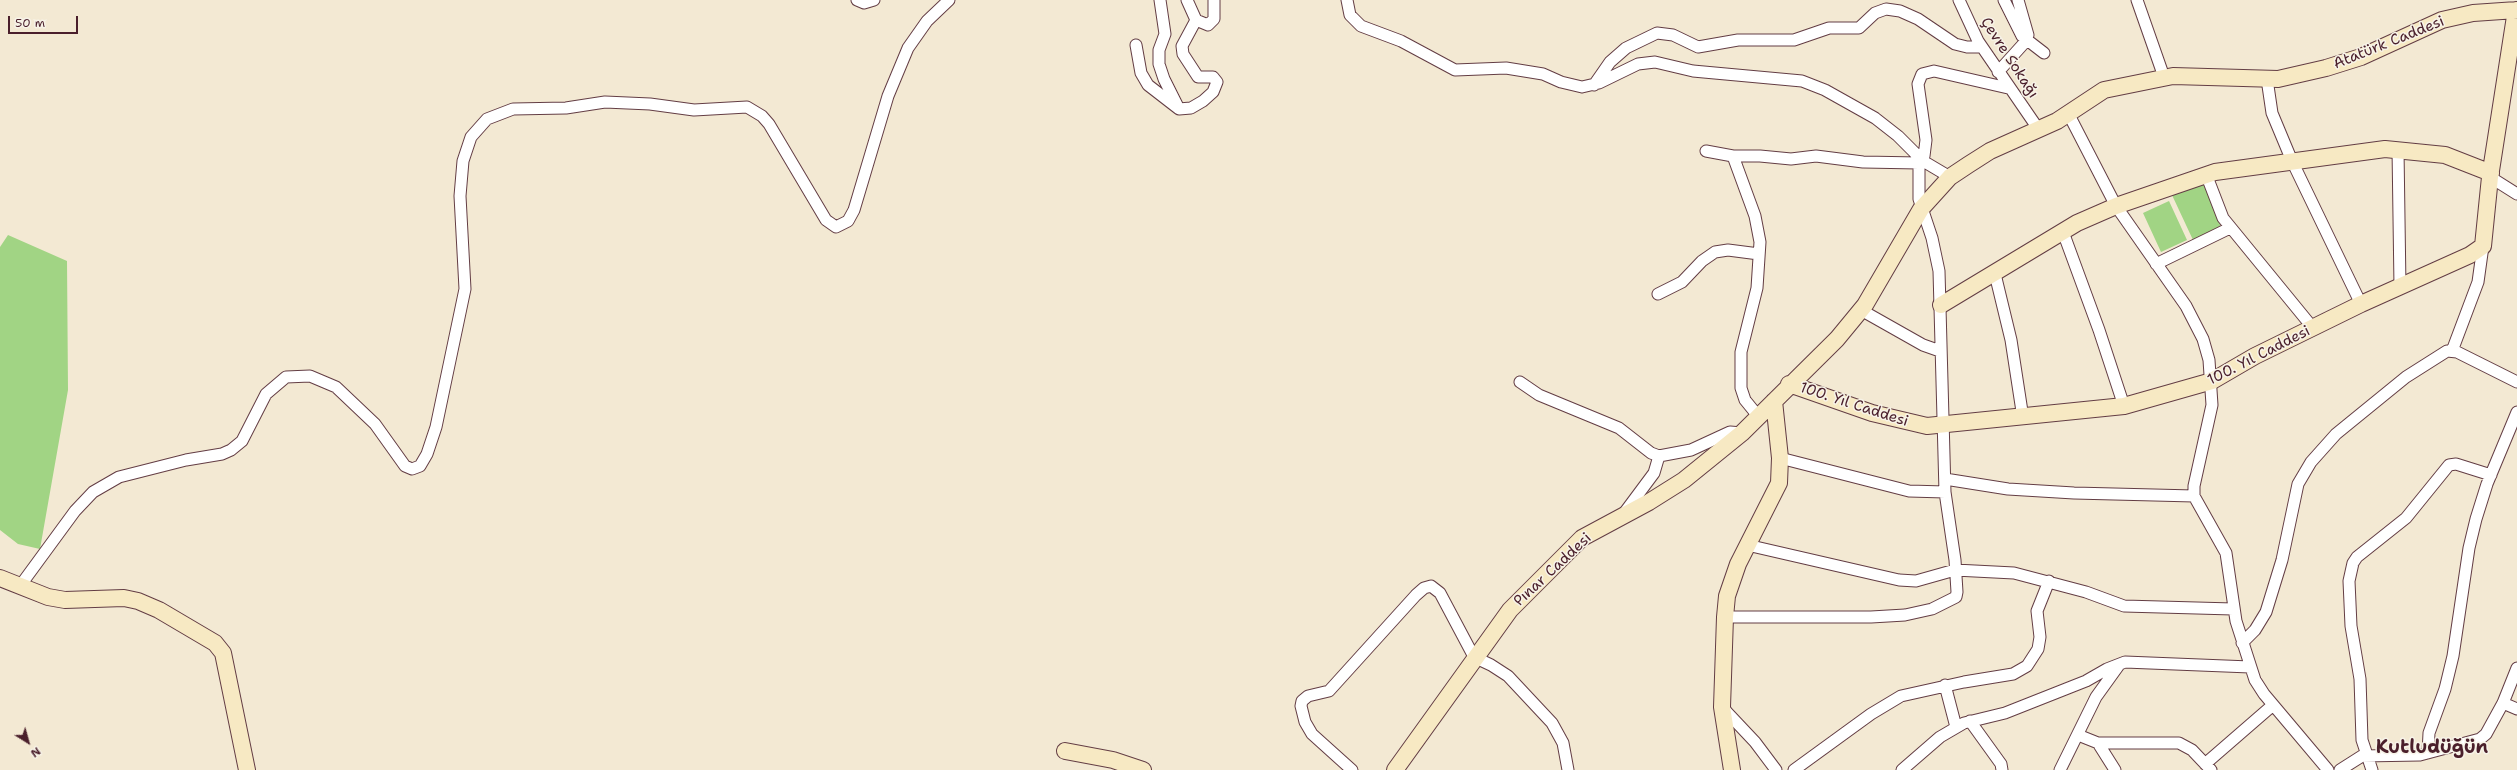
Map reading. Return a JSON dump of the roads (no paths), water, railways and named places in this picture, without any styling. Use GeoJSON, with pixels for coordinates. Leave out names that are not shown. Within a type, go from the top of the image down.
{"type":"FeatureCollection","features":[{"type":"Feature","properties":{"kind":"street"},"geometry":{"type":"LineString","coordinates":[[857,0],[864,3],[874,0]]}},
{"type":"Feature","properties":{"kind":"street"},"geometry":{"type":"LineString","coordinates":[[20,586],[75,511],[93,492],[119,477],[186,460],[222,454],[237,447],[245,436],[254,414],[266,394],[286,377],[310,376],[336,387],[375,424],[405,466],[412,469],[420,466],[427,454],[436,427],[465,289],[460,196],[463,161],[471,137],[487,119],[513,109],[566,108],[605,102],[650,104],[694,110],[747,107],[762,116],[769,124],[826,220],[836,227],[848,221],[854,210],[888,96],[908,48],[927,21],[949,0]]}},
{"type":"Feature","properties":{"kind":"street"},"geometry":{"type":"LineString","coordinates":[[1160,0],[1164,34],[1159,50],[1159,64],[1179,109]]}},
{"type":"Feature","properties":{"kind":"street"},"geometry":{"type":"LineString","coordinates":[[1188,0],[1196,20],[1204,25],[1211,24],[1214,19],[1214,0]]}},
{"type":"Feature","properties":{"kind":"street"},"geometry":{"type":"LineString","coordinates":[[1347,0],[1350,16],[1361,26],[1401,41],[1450,68],[1468,71],[1506,68],[1543,74],[1576,87],[1594,85],[1631,66],[1650,62],[1693,71],[1796,80],[1825,90],[1875,118],[1898,136],[1920,162],[1950,177]]}},
{"type":"Feature","properties":{"kind":"street","name":"Çevre Sokağı"},"geometry":{"type":"LineString","coordinates":[[1959,0],[1972,32],[2008,88],[2039,130]]}},
{"type":"Feature","properties":{"kind":"street"},"geometry":{"type":"LineString","coordinates":[[2004,0],[2026,41],[2044,53]]}},
{"type":"Feature","properties":{"kind":"street"},"geometry":{"type":"LineString","coordinates":[[1998,72],[2026,41],[2027,28],[2018,0]]}},
{"type":"Feature","properties":{"kind":"street"},"geometry":{"type":"LineString","coordinates":[[2137,0],[2164,77]]}},
{"type":"Feature","properties":{"kind":"street"},"geometry":{"type":"LineString","coordinates":[[1594,85],[1610,62],[1626,48],[1656,33],[1673,35],[1698,47],[1738,40],[1794,40],[1829,28],[1859,28],[1875,12],[1886,9],[1900,11],[1918,19],[1955,44],[1967,47],[1982,47]]}},
{"type":"Feature","properties":{"kind":"street"},"geometry":{"type":"LineString","coordinates":[[2452,351],[2478,282],[2491,175],[2512,75],[2516,10]]}},
{"type":"Feature","properties":{"kind":"street","name":"Atatürk Caddesi"},"geometry":{"type":"LineString","coordinates":[[1861,310],[1921,209],[1950,177],[1990,151],[2039,130],[2104,90],[2164,77],[2194,76],[2267,79],[2346,62],[2453,17],[2516,10]]}},
{"type":"Feature","properties":{"kind":"street"},"geometry":{"type":"LineString","coordinates":[[1179,109],[1198,105],[1217,85],[1213,77],[1198,77],[1183,54],[1182,46],[1196,20]]}},
{"type":"Feature","properties":{"kind":"street"},"geometry":{"type":"LineString","coordinates":[[1136,45],[1144,81],[1179,109]]}},
{"type":"Feature","properties":{"kind":"street"},"geometry":{"type":"LineString","coordinates":[[1725,617],[1872,617],[1905,615],[1932,609],[1956,598],[1955,570],[1945,492],[1940,351],[1941,305],[1937,256],[1921,209],[1920,162],[1926,140],[1918,84],[1922,74],[1934,72],[2008,88]]}},
{"type":"Feature","properties":{"kind":"street"},"geometry":{"type":"LineString","coordinates":[[2267,79],[2272,113],[2292,161],[2361,304]]}},
{"type":"Feature","properties":{"kind":"street"},"geometry":{"type":"LineString","coordinates":[[2068,113],[2116,206],[2186,306],[2203,339],[2209,360],[2212,381],[2210,416],[2194,486],[2194,496],[2226,553],[2233,609],[2250,667],[2264,694],[2328,770]]}},
{"type":"Feature","properties":{"kind":"street"},"geometry":{"type":"LineString","coordinates":[[2398,149],[2400,287]]}},
{"type":"Feature","properties":{"kind":"street"},"geometry":{"type":"LineString","coordinates":[[1941,305],[2063,232],[2116,206],[2206,174],[2351,152],[2398,149],[2445,155],[2491,175],[2517,194]]}},
{"type":"Feature","properties":{"kind":"street"},"geometry":{"type":"LineString","coordinates":[[1706,151],[1733,156],[1760,156],[1791,159],[1816,156],[1863,162],[1920,162]]}},
{"type":"Feature","properties":{"kind":"street"},"geometry":{"type":"LineString","coordinates":[[1733,156],[1755,216],[1759,254],[1757,288],[1741,352],[1741,388],[1745,400],[1758,416]]}},
{"type":"Feature","properties":{"kind":"street"},"geometry":{"type":"LineString","coordinates":[[2206,174],[2220,213],[2230,228],[2313,328]]}},
{"type":"Feature","properties":{"kind":"street"},"geometry":{"type":"LineString","coordinates":[[2156,264],[2230,228]]}},
{"type":"Feature","properties":{"kind":"street"},"geometry":{"type":"LineString","coordinates":[[2063,232],[2096,322],[2124,406]]}},
{"type":"Feature","properties":{"kind":"street","name":"100. Yıl Caddesi"},"geometry":{"type":"LineString","coordinates":[[1790,384],[1904,423],[1943,426],[2124,406],[2212,381],[2256,356],[2361,304],[2470,255],[2483,246]]}},
{"type":"Feature","properties":{"kind":"street"},"geometry":{"type":"LineString","coordinates":[[1658,294],[1682,282],[1702,261],[1715,252],[1728,250],[1759,254]]}},
{"type":"Feature","properties":{"kind":"street"},"geometry":{"type":"LineString","coordinates":[[1994,274],[2011,340],[2024,418]]}},
{"type":"Feature","properties":{"kind":"street"},"geometry":{"type":"LineString","coordinates":[[1861,310],[1923,345],[1940,351]]}},
{"type":"Feature","properties":{"kind":"street","name":"Pınar Caddesi"},"geometry":{"type":"LineString","coordinates":[[1395,770],[1474,657],[1510,610],[1568,551],[1594,530],[1622,516],[1684,480],[1742,433],[1837,339],[1861,310]]}},
{"type":"Feature","properties":{"kind":"street"},"geometry":{"type":"LineString","coordinates":[[2242,643],[2255,630],[2266,612],[2282,560],[2298,484],[2311,462],[2347,424],[2406,378],[2439,355],[2452,351],[2517,382]]}},
{"type":"Feature","properties":{"kind":"street"},"geometry":{"type":"LineString","coordinates":[[1520,382],[1539,395],[1619,428],[1651,453],[1659,456],[1686,451],[1730,432],[1742,433]]}},
{"type":"Feature","properties":{"kind":"street"},"geometry":{"type":"LineString","coordinates":[[1732,770],[1722,707],[1725,617],[1731,582],[1747,545],[1779,483],[1780,458],[1774,401]]}},
{"type":"Feature","properties":{"kind":"street"},"geometry":{"type":"LineString","coordinates":[[2428,753],[2429,733],[2445,688],[2456,643],[2469,548],[2476,519],[2491,475],[2517,413]]}},
{"type":"Feature","properties":{"kind":"street"},"geometry":{"type":"LineString","coordinates":[[1622,516],[1654,473],[1659,456]]}},
{"type":"Feature","properties":{"kind":"street"},"geometry":{"type":"LineString","coordinates":[[1780,458],[1909,491],[1945,492]]}},
{"type":"Feature","properties":{"kind":"street"},"geometry":{"type":"LineString","coordinates":[[2372,770],[2366,755],[2361,735],[2360,679],[2350,612],[2349,581],[2353,564],[2358,557],[2406,518],[2448,466],[2456,464],[2491,475]]}},
{"type":"Feature","properties":{"kind":"street"},"geometry":{"type":"LineString","coordinates":[[1945,479],[2022,490],[2194,496]]}},
{"type":"Feature","properties":{"kind":"street"},"geometry":{"type":"LineString","coordinates":[[1747,545],[1899,580],[1916,581],[1955,570],[2014,573],[2049,582],[2124,606],[2233,609]]}},
{"type":"Feature","properties":{"kind":"street"},"geometry":{"type":"LineString","coordinates":[[0,578],[65,600],[124,598],[138,601],[203,634],[215,643],[223,653],[247,770]]}},
{"type":"Feature","properties":{"kind":"street"},"geometry":{"type":"LineString","coordinates":[[1794,770],[1890,702],[1912,693],[2013,674],[2027,666],[2038,649],[2040,637],[2037,611],[2049,582]]}},
{"type":"Feature","properties":{"kind":"street"},"geometry":{"type":"LineString","coordinates":[[1352,770],[1312,734],[1304,716],[1301,706],[1302,701],[1308,696],[1329,691],[1378,634],[1424,588],[1431,586],[1440,593],[1474,657],[1504,673],[1547,716],[1563,743],[1568,770]]}},
{"type":"Feature","properties":{"kind":"street"},"geometry":{"type":"LineString","coordinates":[[1902,770],[1940,737],[1956,727],[1970,721],[2011,711],[2086,681],[2119,664],[2134,662],[2250,667]]}},
{"type":"Feature","properties":{"kind":"street"},"geometry":{"type":"LineString","coordinates":[[2060,770],[2096,697],[2119,664]]}},
{"type":"Feature","properties":{"kind":"street"},"geometry":{"type":"LineString","coordinates":[[2340,770],[2357,758],[2366,755],[2428,753],[2480,739],[2486,734],[2502,703],[2517,668]]}},
{"type":"Feature","properties":{"kind":"street"},"geometry":{"type":"LineString","coordinates":[[1945,686],[1956,727]]}},
{"type":"Feature","properties":{"kind":"street"},"geometry":{"type":"LineString","coordinates":[[2502,703],[2517,709]]}},
{"type":"Feature","properties":{"kind":"street"},"geometry":{"type":"LineString","coordinates":[[2078,735],[2098,743],[2179,743],[2192,750],[2208,767],[2273,705]]}},
{"type":"Feature","properties":{"kind":"street"},"geometry":{"type":"LineString","coordinates":[[1722,707],[1755,742],[1776,770]]}},
{"type":"Feature","properties":{"kind":"street"},"geometry":{"type":"LineString","coordinates":[[1970,721],[2001,764],[2002,770]]}},
{"type":"Feature","properties":{"kind":"street"},"geometry":{"type":"LineString","coordinates":[[2098,743],[2115,770]]}},
{"type":"Feature","properties":{"kind":"street"},"geometry":{"type":"LineString","coordinates":[[1065,751],[1113,760],[1143,770]]}},
{"type":"Feature","properties":{"kind":"district","name":"Kutludüğün"},"geometry":{"type":"Point","coordinates":[2432,748]}}]}
